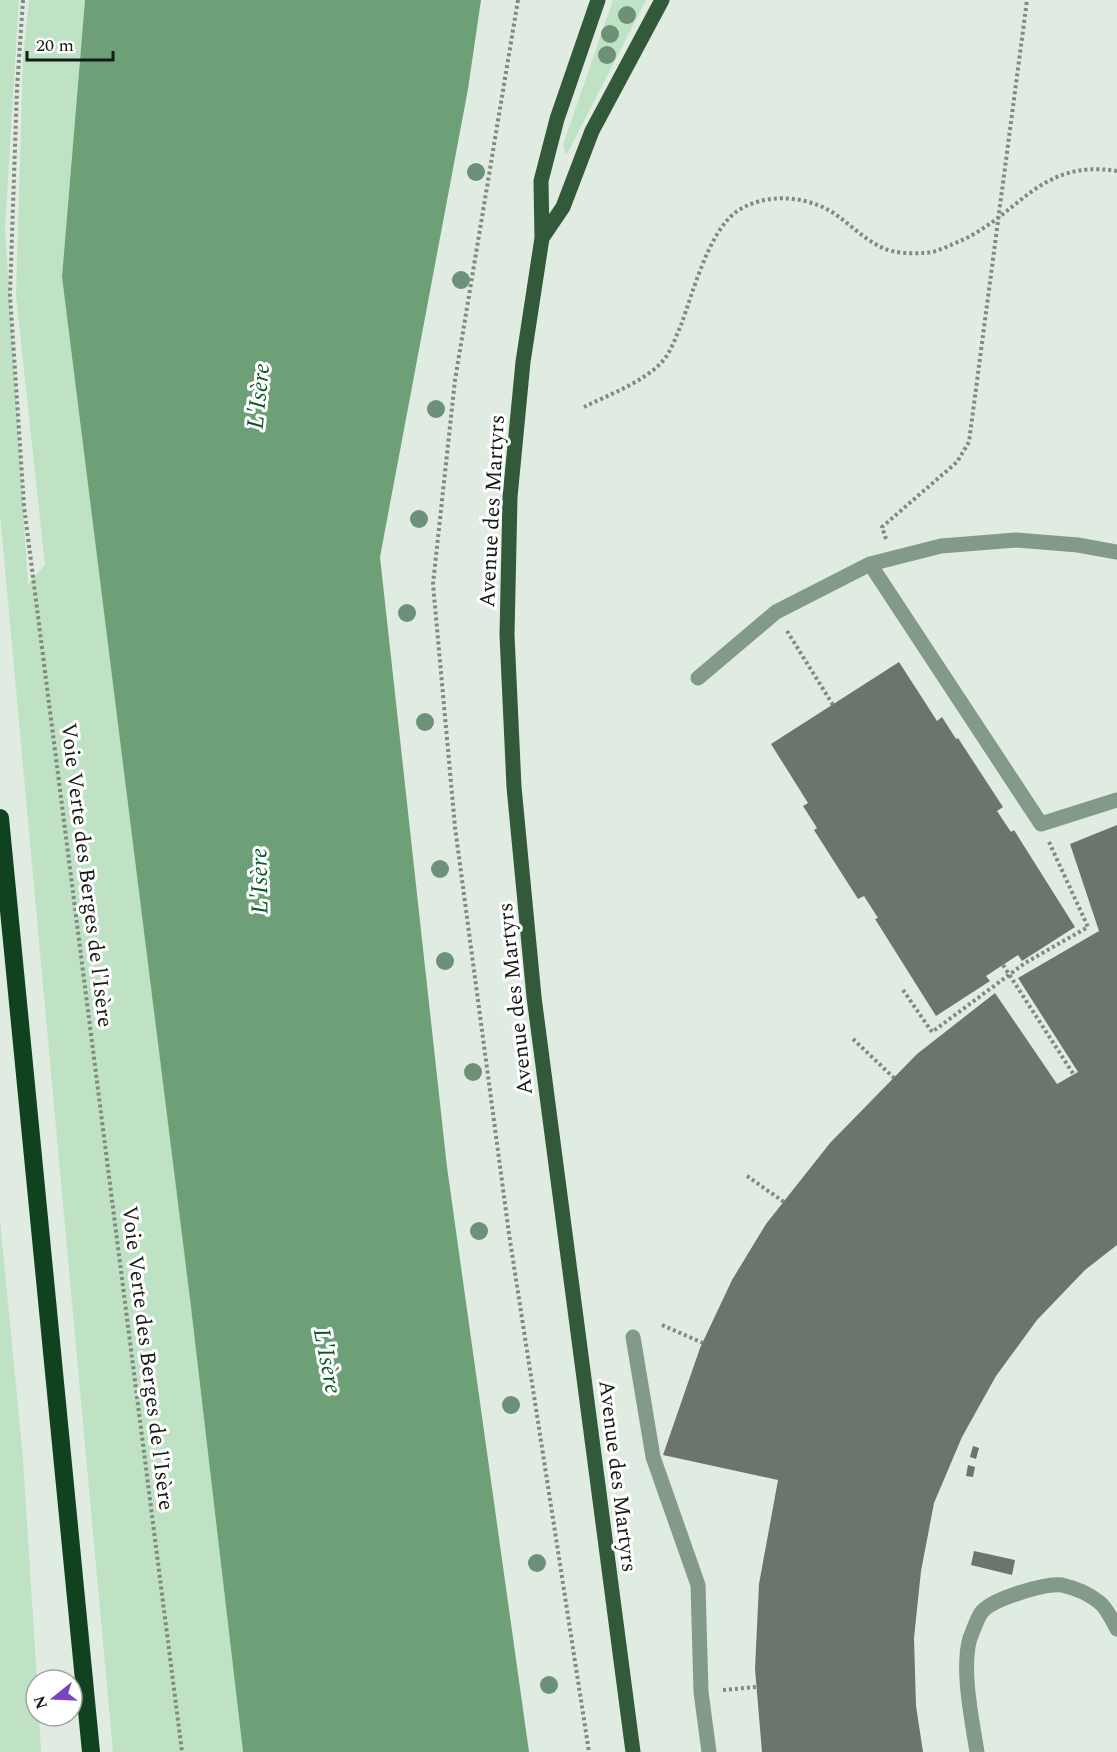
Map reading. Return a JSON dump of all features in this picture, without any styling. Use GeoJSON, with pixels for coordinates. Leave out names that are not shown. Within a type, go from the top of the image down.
{"type":"FeatureCollection","features":[{"type":"Feature","properties":{"kind":"highway"},"geometry":{"type":"LineString","coordinates":[[0,818],[91,1752]]}},
{"type":"Feature","properties":{"kind":"main road","name":"Avenue des Martyrs"},"geometry":{"type":"LineString","coordinates":[[598,0],[557,119],[541,181],[542,238],[523,362],[510,497],[507,635],[514,787],[534,997],[633,1752]]}},
{"type":"Feature","properties":{"kind":"main road","name":"Avenue des Martyrs"},"geometry":{"type":"LineString","coordinates":[[542,238],[563,207],[592,131],[662,0]]}},
{"type":"Feature","properties":{"kind":"lane"},"geometry":{"type":"LineString","coordinates":[[698,678],[776,612],[870,564],[941,546],[1016,540],[1078,545],[1117,552]]}},
{"type":"Feature","properties":{"kind":"lane"},"geometry":{"type":"LineString","coordinates":[[870,564],[1041,824],[1117,800]]}},
{"type":"Feature","properties":{"kind":"lane"},"geometry":{"type":"LineString","coordinates":[[633,1337],[653,1456],[698,1585],[701,1692],[709,1752]]}},
{"type":"Feature","properties":{"kind":"lane"},"geometry":{"type":"LineString","coordinates":[[977,1752],[971,1715],[968,1667],[970,1639],[982,1611],[1005,1598],[1039,1588],[1061,1585],[1084,1593],[1101,1604],[1117,1629]]}},
{"type":"Feature","properties":{"kind":"path","name":"Voie Verte des Berges de l'Isère"},"geometry":{"type":"LineString","coordinates":[[23,0],[17,88],[10,295],[24,506],[182,1752]]}},
{"type":"Feature","properties":{"kind":"path"},"geometry":{"type":"LineString","coordinates":[[518,0],[455,380],[433,584],[455,827],[508,1234],[589,1752]]}},
{"type":"Feature","properties":{"kind":"path"},"geometry":{"type":"LineString","coordinates":[[893,558],[882,527],[957,462],[969,442],[1027,0]]}},
{"type":"Feature","properties":{"kind":"path"},"geometry":{"type":"LineString","coordinates":[[584,407],[638,379],[660,364],[673,345],[717,234],[730,217],[746,206],[776,198],[806,202],[830,211],[880,247],[910,253],[926,253],[960,242],[998,219],[1036,187],[1053,177],[1085,169],[1117,171]]}},
{"type":"Feature","properties":{"kind":"path"},"geometry":{"type":"LineString","coordinates":[[776,612],[833,705]]}},
{"type":"Feature","properties":{"kind":"path"},"geometry":{"type":"LineString","coordinates":[[903,990],[932,1032],[1016,969],[1088,927],[1041,824]]}},
{"type":"Feature","properties":{"kind":"path"},"geometry":{"type":"LineString","coordinates":[[1003,965],[1074,1075]]}},
{"type":"Feature","properties":{"kind":"path"},"geometry":{"type":"LineString","coordinates":[[853,1040],[894,1078]]}},
{"type":"Feature","properties":{"kind":"path"},"geometry":{"type":"LineString","coordinates":[[747,1176],[784,1202]]}},
{"type":"Feature","properties":{"kind":"path"},"geometry":{"type":"LineString","coordinates":[[662,1325],[703,1343]]}},
{"type":"Feature","properties":{"kind":"path"},"geometry":{"type":"LineString","coordinates":[[701,1692],[756,1687]]}},
{"type":"Feature","properties":{"kind":"shaded area"},"geometry":{"type":"Polygon","coordinates":[[[0,0],[19,0],[5,227],[28,584],[45,565],[16,296],[23,59],[29,0],[85,0],[62,277],[190,1299],[243,1752],[113,1752],[0,514],[0,0]]]}},
{"type":"Feature","properties":{"kind":"shaded area"},"geometry":{"type":"Polygon","coordinates":[[[613,0],[646,0],[566,156],[563,145],[613,0]]]}},
{"type":"Feature","properties":{"kind":"shaded area"},"geometry":{"type":"Polygon","coordinates":[[[0,1220],[23,1458],[36,1668],[24,1668],[24,1728],[40,1728],[41,1752],[0,1752],[0,1220]]]}},
{"type":"Feature","properties":{"kind":"water","name":"L'Isère"},"geometry":{"type":"Polygon","coordinates":[[[85,0],[481,0],[468,89],[380,557],[447,1167],[529,1752],[243,1752],[190,1299],[62,277],[85,0]]]}},
{"type":"Feature","properties":{"kind":"building"},"geometry":{"type":"Polygon","coordinates":[[[899,662],[937,721],[942,717],[956,739],[958,738],[1003,807],[997,811],[1011,832],[1014,830],[1075,927],[1022,961],[1018,955],[986,976],[990,981],[936,1016],[875,919],[878,918],[864,896],[858,899],[814,830],[817,828],[803,806],[808,803],[771,744],[899,662]]]}},
{"type":"Feature","properties":{"kind":"building"},"geometry":{"type":"Polygon","coordinates":[[[1117,825],[1117,1245],[1085,1270],[1037,1320],[996,1376],[962,1437],[934,1503],[921,1571],[914,1638],[916,1706],[923,1752],[762,1752],[755,1669],[759,1584],[778,1480],[663,1455],[700,1348],[732,1280],[766,1224],[830,1143],[917,1054],[995,993],[1057,1084],[1078,1072],[1018,978],[1099,931],[1070,844],[1117,825]]]}},
{"type":"Feature","properties":{"kind":"building"},"geometry":{"type":"Polygon","coordinates":[[[973,1446],[979,1448],[976,1459],[970,1457],[973,1446]]]}},
{"type":"Feature","properties":{"kind":"building"},"geometry":{"type":"Polygon","coordinates":[[[968,1465],[975,1467],[973,1477],[966,1476],[968,1465]]]}},
{"type":"Feature","properties":{"kind":"building"},"geometry":{"type":"Polygon","coordinates":[[[974,1551],[1015,1560],[1012,1575],[971,1565],[974,1551]]]}}]}
